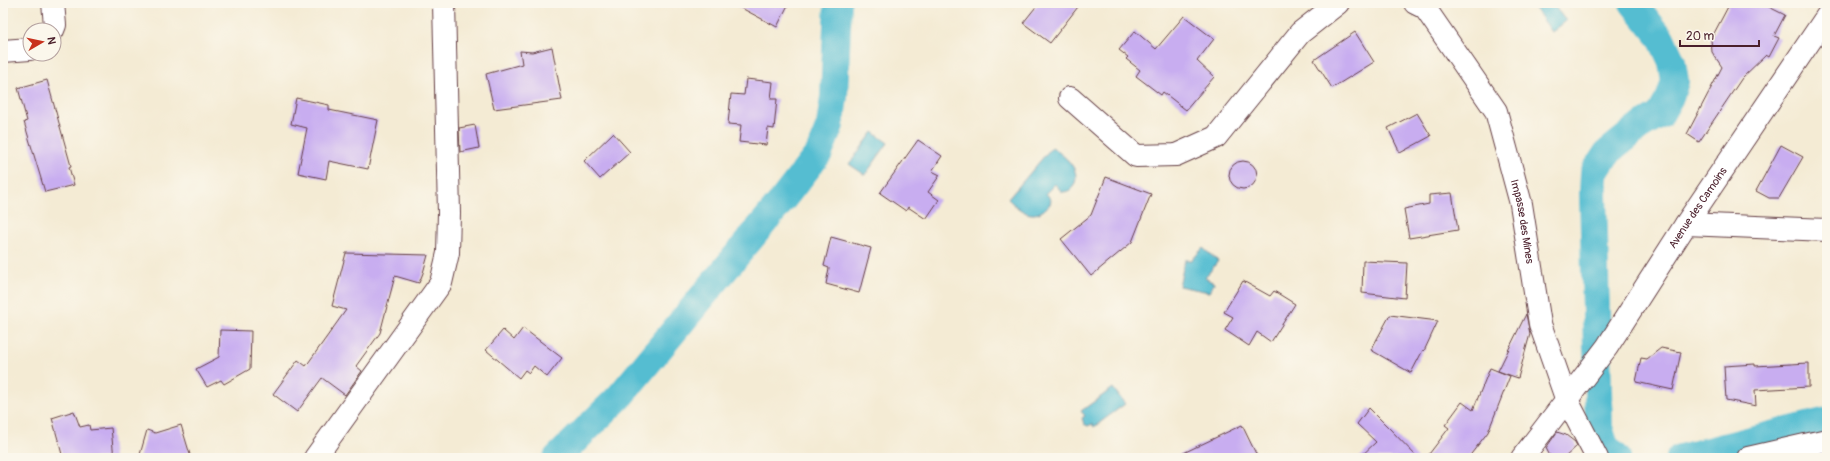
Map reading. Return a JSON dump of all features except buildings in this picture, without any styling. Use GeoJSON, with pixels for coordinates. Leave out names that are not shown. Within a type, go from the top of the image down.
{"type":"FeatureCollection","features":[{"type":"Feature","properties":{"kind":"street"},"geometry":{"type":"LineString","coordinates":[[53,3],[55,22]]}},
{"type":"Feature","properties":{"kind":"street"},"geometry":{"type":"LineString","coordinates":[[315,458],[441,282],[448,253],[449,214],[444,3]]}},
{"type":"Feature","properties":{"kind":"street"},"geometry":{"type":"LineString","coordinates":[[1070,98],[1136,156],[1176,155],[1216,137],[1300,33],[1338,3]]}},
{"type":"Feature","properties":{"kind":"street","name":"Impasse des Mines"},"geometry":{"type":"LineString","coordinates":[[1415,3],[1425,8],[1496,111],[1521,204],[1540,324],[1566,398],[1597,458]]}},
{"type":"Feature","properties":{"kind":"street","name":"Avenue des Camoins"},"geometry":{"type":"LineString","coordinates":[[1522,458],[1566,398],[1584,378],[1607,347],[1686,224],[1827,16]]}},
{"type":"Feature","properties":{"kind":"street"},"geometry":{"type":"LineString","coordinates":[[3,51],[22,50]]}},
{"type":"Feature","properties":{"kind":"street"},"geometry":{"type":"LineString","coordinates":[[1686,224],[1827,230]]}},
{"type":"Feature","properties":{"kind":"street"},"geometry":{"type":"LineString","coordinates":[[1748,458],[1827,440]]}},
{"type":"Feature","properties":{"kind":"water"},"geometry":{"type":"Polygon","coordinates":[[[1531,3],[1552,3],[1566,21],[1552,32],[1531,3]]]}},
{"type":"Feature","properties":{"kind":"water"},"geometry":{"type":"Polygon","coordinates":[[[873,132],[888,143],[865,175],[849,164],[873,132]]]}},
{"type":"Feature","properties":{"kind":"water"},"geometry":{"type":"Polygon","coordinates":[[[1052,147],[1062,154],[1074,168],[1076,179],[1074,185],[1066,192],[1062,192],[1055,184],[1046,193],[1051,200],[1050,204],[1039,213],[1029,214],[1018,208],[1008,199],[1052,147]]]}},
{"type":"Feature","properties":{"kind":"water"},"geometry":{"type":"Polygon","coordinates":[[[1203,248],[1218,261],[1205,278],[1214,283],[1209,292],[1179,286],[1185,260],[1192,260],[1203,248]]]}},
{"type":"Feature","properties":{"kind":"water"},"geometry":{"type":"Polygon","coordinates":[[[1113,388],[1125,404],[1094,427],[1092,424],[1088,426],[1084,424],[1082,418],[1085,416],[1081,411],[1113,388]]]}},
{"type":"Feature","properties":{"kind":"waterway"},"geometry":{"type":"LineString","coordinates":[[557,458],[620,396],[780,203],[819,153],[830,125],[834,97],[838,3]]}},
{"type":"Feature","properties":{"kind":"waterway"},"geometry":{"type":"LineString","coordinates":[[1617,458],[1605,446],[1599,428],[1593,194],[1594,173],[1607,153],[1638,128],[1660,115],[1670,97],[1675,81],[1672,62],[1661,38],[1633,3]]}},
{"type":"Feature","properties":{"kind":"waterway"},"geometry":{"type":"LineString","coordinates":[[1680,458],[1827,421]]}}]}
